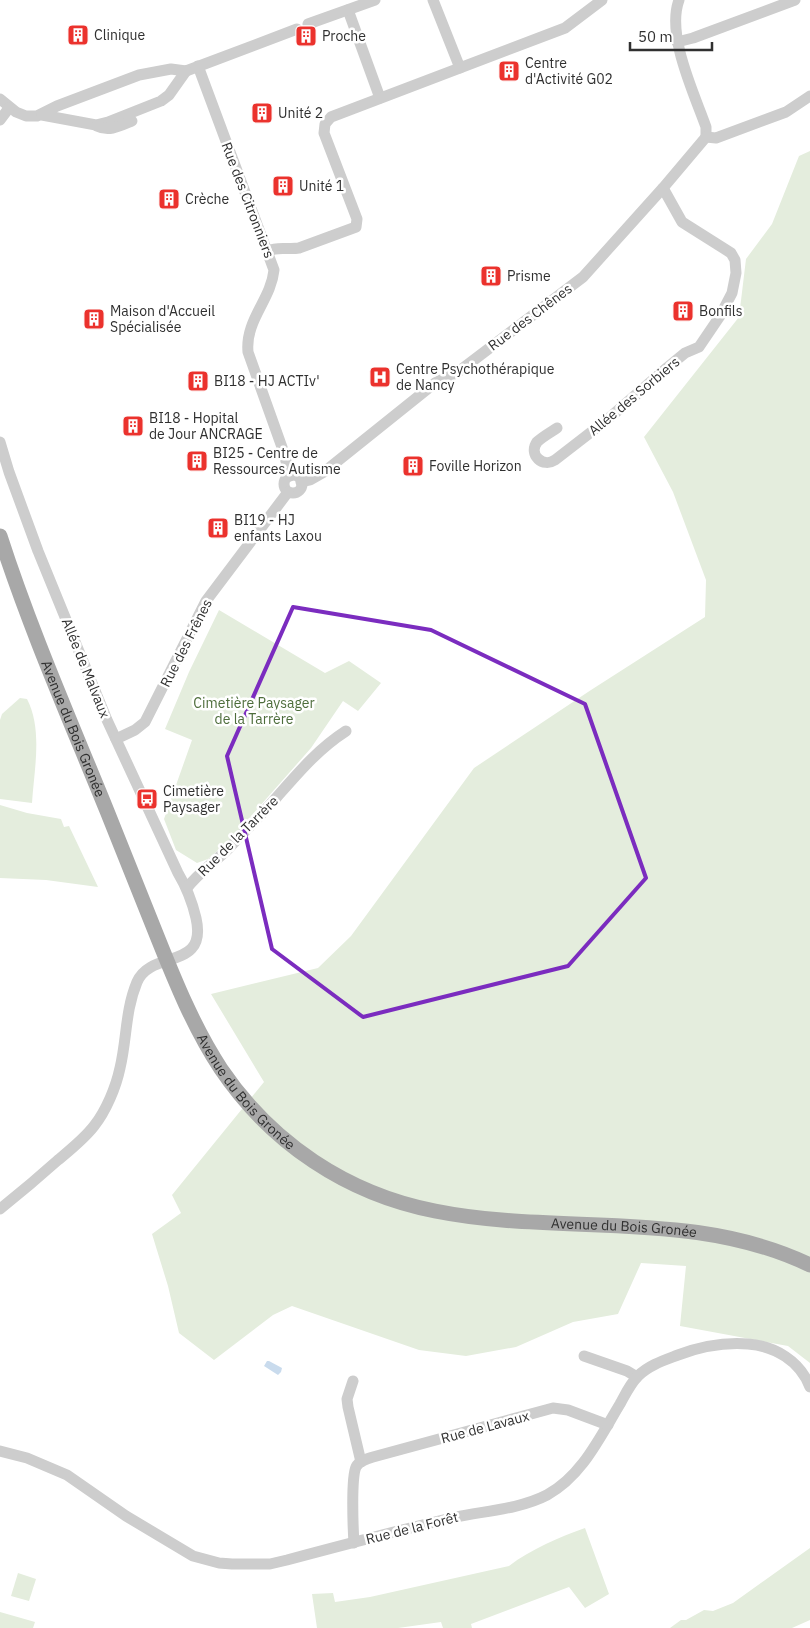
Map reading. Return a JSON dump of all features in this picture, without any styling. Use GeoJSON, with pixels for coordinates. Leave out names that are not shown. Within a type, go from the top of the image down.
{"type":"FeatureCollection","features":[{"type":"Feature","properties":{"kind":"main road","name":"Avenue du Bois Gronée"},"geometry":{"type":"LineString","coordinates":[[0,536],[14,579],[157,949]]}},
{"type":"Feature","properties":{"kind":"main road","name":"Avenue du Bois Gronée"},"geometry":{"type":"LineString","coordinates":[[0,563],[10,593],[169,977],[183,1020],[202,1057],[228,1095],[242,1113],[274,1145],[331,1184],[397,1212],[459,1226],[505,1230],[644,1236],[714,1244],[760,1255],[810,1275]]}},
{"type":"Feature","properties":{"kind":"main road","name":"Avenue du Bois Gronée"},"geometry":{"type":"LineString","coordinates":[[169,977],[205,1043],[221,1068],[250,1106],[293,1147],[325,1169],[353,1184],[399,1202],[461,1216],[533,1222],[637,1226],[710,1234],[776,1250],[810,1265]]}},
{"type":"Feature","properties":{"kind":"street"},"geometry":{"type":"LineString","coordinates":[[308,24],[375,0]]}},
{"type":"Feature","properties":{"kind":"street"},"geometry":{"type":"LineString","coordinates":[[434,0],[460,68]]}},
{"type":"Feature","properties":{"kind":"street"},"geometry":{"type":"LineString","coordinates":[[268,251],[280,247],[299,248],[356,227],[357,219],[324,129],[327,120],[565,28],[602,0]]}},
{"type":"Feature","properties":{"kind":"street"},"geometry":{"type":"LineString","coordinates":[[679,0],[675,26],[676,42],[706,127],[706,137],[716,138],[786,112],[810,96]]}},
{"type":"Feature","properties":{"kind":"street"},"geometry":{"type":"LineString","coordinates":[[676,42],[693,38],[795,0]]}},
{"type":"Feature","properties":{"kind":"street"},"geometry":{"type":"LineString","coordinates":[[348,10],[380,98]]}},
{"type":"Feature","properties":{"kind":"street"},"geometry":{"type":"LineString","coordinates":[[42,115],[57,106],[139,75],[171,69],[186,70],[297,29]]}},
{"type":"Feature","properties":{"kind":"street","name":"Rue des Citronniers"},"geometry":{"type":"LineString","coordinates":[[198,66],[274,270],[273,278],[250,326],[247,342],[248,352],[283,450],[290,476]]}},
{"type":"Feature","properties":{"kind":"street"},"geometry":{"type":"LineString","coordinates":[[0,99],[9,108],[26,116],[42,115],[96,125],[161,101],[169,95],[186,70]]}},
{"type":"Feature","properties":{"kind":"street"},"geometry":{"type":"LineString","coordinates":[[0,120],[9,108]]}},
{"type":"Feature","properties":{"kind":"street","name":"Rue des Chênes"},"geometry":{"type":"LineString","coordinates":[[301,482],[310,480],[324,472],[435,383],[458,372],[583,277],[706,137]]}},
{"type":"Feature","properties":{"kind":"street","name":"Allée des Sorbiers"},"geometry":{"type":"LineString","coordinates":[[557,428],[535,446],[534,452],[543,463],[550,464],[608,420],[685,353],[699,348],[720,316],[732,293],[736,273],[735,260],[731,253],[682,222],[663,188]]}},
{"type":"Feature","properties":{"kind":"street","name":"Allée de Malvaux"},"geometry":{"type":"LineString","coordinates":[[0,442],[8,472],[38,551],[116,739],[178,873],[187,888]]}},
{"type":"Feature","properties":{"kind":"street"},"geometry":{"type":"LineString","coordinates":[[294,475],[301,482],[301,487],[293,493],[288,492],[285,488],[284,483],[290,476],[294,475]]}},
{"type":"Feature","properties":{"kind":"street","name":"Rue des Frênes"},"geometry":{"type":"LineString","coordinates":[[116,739],[135,730],[145,722],[206,601],[288,492]]}},
{"type":"Feature","properties":{"kind":"street","name":"Rue de la Tarrère"},"geometry":{"type":"LineString","coordinates":[[0,1210],[78,1143],[98,1121],[120,1069],[131,1001],[142,973],[151,967],[188,952],[197,942],[198,931],[187,888],[196,877],[216,861],[261,815],[313,756],[346,731]]}},
{"type":"Feature","properties":{"kind":"street","name":"Rue de la Forêt"},"geometry":{"type":"LineString","coordinates":[[0,1451],[27,1458],[67,1475],[126,1516],[176,1547],[202,1559],[232,1564],[270,1564],[438,1521],[515,1505],[543,1496],[558,1488],[580,1467],[642,1372],[664,1360],[694,1349],[712,1344],[727,1343],[755,1345],[772,1349],[783,1355],[800,1370],[810,1387]]}},
{"type":"Feature","properties":{"kind":"street"},"geometry":{"type":"LineString","coordinates":[[584,1356],[627,1371],[637,1377]]}},
{"type":"Feature","properties":{"kind":"street"},"geometry":{"type":"LineString","coordinates":[[353,1381],[347,1399],[361,1462],[356,1468],[354,1479],[354,1543]]}},
{"type":"Feature","properties":{"kind":"street","name":"Rue de Lavaux"},"geometry":{"type":"LineString","coordinates":[[361,1462],[372,1457],[553,1408],[568,1410],[608,1425]]}},
{"type":"Feature","properties":{"kind":"highlighted area"},"geometry":{"type":"Polygon","coordinates":[[[293,607],[431,630],[585,704],[646,878],[568,966],[363,1017],[272,949],[227,756],[293,607]]]}},
{"type":"Feature","properties":{"kind":"green space"},"geometry":{"type":"Polygon","coordinates":[[[810,151],[810,1363],[788,1346],[680,1326],[686,1266],[641,1263],[618,1314],[573,1322],[516,1347],[466,1356],[419,1350],[292,1306],[273,1315],[214,1360],[179,1333],[168,1286],[152,1234],[181,1213],[172,1195],[264,1082],[211,994],[318,968],[351,936],[474,768],[705,617],[706,580],[673,492],[644,437],[739,317],[746,259],[772,224],[799,156],[810,151]]]}},
{"type":"Feature","properties":{"kind":"green space","name":"Cimetière Paysager de la Tarrère"},"geometry":{"type":"Polygon","coordinates":[[[219,610],[325,673],[349,661],[381,683],[358,711],[343,701],[311,748],[231,839],[208,859],[197,863],[176,850],[164,819],[192,740],[165,729],[189,672],[219,610]]]}},
{"type":"Feature","properties":{"kind":"green space"},"geometry":{"type":"Polygon","coordinates":[[[20,698],[27,699],[35,724],[36,750],[32,803],[0,799],[0,720],[2,714],[20,698]]]}},
{"type":"Feature","properties":{"kind":"green space"},"geometry":{"type":"Polygon","coordinates":[[[0,805],[27,813],[61,819],[64,827],[69,826],[98,887],[46,880],[0,878],[0,805]]]}},
{"type":"Feature","properties":{"kind":"green space"},"geometry":{"type":"Polygon","coordinates":[[[585,1528],[609,1594],[585,1608],[569,1587],[471,1624],[472,1628],[443,1628],[441,1622],[398,1628],[317,1628],[312,1594],[333,1593],[335,1602],[370,1597],[509,1566],[546,1544],[585,1528]]]}},
{"type":"Feature","properties":{"kind":"green space"},"geometry":{"type":"Polygon","coordinates":[[[810,1548],[810,1620],[792,1628],[670,1628],[681,1620],[686,1620],[704,1610],[713,1611],[733,1603],[810,1548]]]}},
{"type":"Feature","properties":{"kind":"green space"},"geometry":{"type":"Polygon","coordinates":[[[18,1573],[36,1579],[29,1601],[11,1596],[18,1573]]]}},
{"type":"Feature","properties":{"kind":"green space"},"geometry":{"type":"Polygon","coordinates":[[[0,1612],[35,1622],[33,1628],[0,1628],[0,1612]]]}},
{"type":"Feature","properties":{"kind":"water"},"geometry":{"type":"Polygon","coordinates":[[[267,1361],[282,1368],[278,1375],[264,1366],[267,1361]]]}},
{"type":"Feature","properties":{"kind":"place","name":"Clinique"},"geometry":{"type":"Point","coordinates":[78,35]}},
{"type":"Feature","properties":{"kind":"place","name":"Proche"},"geometry":{"type":"Point","coordinates":[306,36]}},
{"type":"Feature","properties":{"kind":"place","name":"Centre d'Activité G02"},"geometry":{"type":"Point","coordinates":[509,71]}},
{"type":"Feature","properties":{"kind":"place","name":"Unité 2"},"geometry":{"type":"Point","coordinates":[262,113]}},
{"type":"Feature","properties":{"kind":"place","name":"Unité 1"},"geometry":{"type":"Point","coordinates":[283,186]}},
{"type":"Feature","properties":{"kind":"place","name":"Crèche"},"geometry":{"type":"Point","coordinates":[169,199]}},
{"type":"Feature","properties":{"kind":"place","name":"Prisme"},"geometry":{"type":"Point","coordinates":[491,276]}},
{"type":"Feature","properties":{"kind":"place","name":"Bonfils"},"geometry":{"type":"Point","coordinates":[683,311]}},
{"type":"Feature","properties":{"kind":"place","name":"Maison d'Accueil Spécialisée"},"geometry":{"type":"Point","coordinates":[94,319]}},
{"type":"Feature","properties":{"kind":"place","name":"Centre Psychothérapique de Nancy"},"geometry":{"type":"Point","coordinates":[380,377]}},
{"type":"Feature","properties":{"kind":"place","name":"BI18 - HJ ACTIv'"},"geometry":{"type":"Point","coordinates":[198,381]}},
{"type":"Feature","properties":{"kind":"place","name":"BI18 - Hopital de Jour ANCRAGE"},"geometry":{"type":"Point","coordinates":[133,426]}},
{"type":"Feature","properties":{"kind":"place","name":"BI25 - Centre de Ressources Autisme"},"geometry":{"type":"Point","coordinates":[197,461]}},
{"type":"Feature","properties":{"kind":"place","name":"Foville Horizon"},"geometry":{"type":"Point","coordinates":[413,466]}},
{"type":"Feature","properties":{"kind":"place","name":"BI19 - HJ enfants Laxou"},"geometry":{"type":"Point","coordinates":[218,528]}},
{"type":"Feature","properties":{"kind":"place","name":"Cimetière Paysager"},"geometry":{"type":"Point","coordinates":[147,799]}}]}
